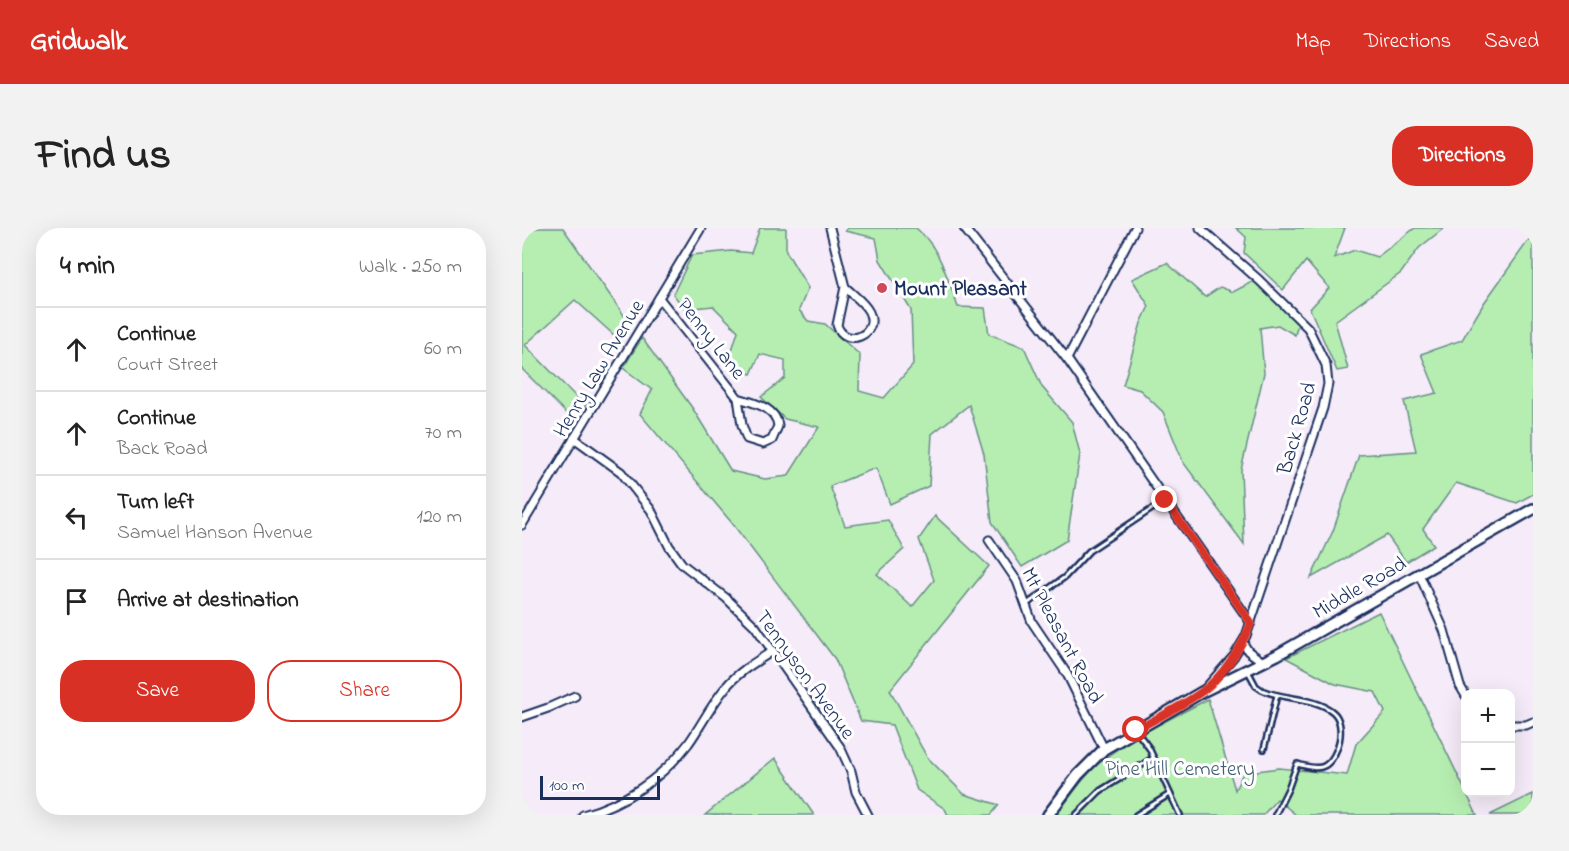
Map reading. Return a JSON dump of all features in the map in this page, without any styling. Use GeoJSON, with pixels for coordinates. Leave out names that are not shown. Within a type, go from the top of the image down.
{"type":"FeatureCollection","features":[{"type":"Feature","properties":{"kind":"street","name":"Henry Law Avenue"},"geometry":{"type":"LineString","coordinates":[[522,525],[701,228]]}},
{"type":"Feature","properties":{"kind":"street"},"geometry":{"type":"LineString","coordinates":[[830,228],[845,287],[838,311],[837,325],[846,337],[857,338],[870,328],[871,316],[865,306],[845,287]]}},
{"type":"Feature","properties":{"kind":"street"},"geometry":{"type":"LineString","coordinates":[[964,228],[1067,359],[1251,623]]}},
{"type":"Feature","properties":{"kind":"street"},"geometry":{"type":"LineString","coordinates":[[1067,359],[1135,228]]}},
{"type":"Feature","properties":{"kind":"street","name":"Back Road"},"geometry":{"type":"LineString","coordinates":[[1200,228],[1285,304],[1308,328],[1322,354],[1328,376],[1323,408],[1251,623],[1243,643],[1234,656],[1202,692]]}},
{"type":"Feature","properties":{"kind":"street","name":"Penny Lane"},"geometry":{"type":"LineString","coordinates":[[659,298],[738,398],[742,425],[747,439],[762,444],[772,440],[778,431],[774,414],[764,407],[738,398]]}},
{"type":"Feature","properties":{"kind":"street","name":"Tennyson Avenue"},"geometry":{"type":"LineString","coordinates":[[574,438],[621,472],[651,510],[675,556],[690,572],[736,606],[755,626],[840,747],[851,771],[856,792],[868,815]]}},
{"type":"Feature","properties":{"kind":"street","name":"Middle Road"},"geometry":{"type":"LineString","coordinates":[[1048,815],[1078,775],[1104,749],[1202,692],[1263,662],[1533,509]]}},
{"type":"Feature","properties":{"kind":"street","name":"Mt Pleasant Road"},"geometry":{"type":"LineString","coordinates":[[989,540],[1017,581],[1032,622],[1067,674],[1104,749]]}},
{"type":"Feature","properties":{"kind":"street"},"geometry":{"type":"LineString","coordinates":[[1419,574],[1444,630],[1462,689]]}},
{"type":"Feature","properties":{"kind":"street"},"geometry":{"type":"LineString","coordinates":[[1243,643],[1248,651],[1263,662]]}},
{"type":"Feature","properties":{"kind":"street"},"geometry":{"type":"LineString","coordinates":[[583,815],[621,801],[663,770],[688,744],[728,685],[742,672],[773,651]]}},
{"type":"Feature","properties":{"kind":"street"},"geometry":{"type":"LineString","coordinates":[[522,717],[575,696]]}},
{"type":"Feature","properties":{"kind":"street"},"geometry":{"type":"LineString","coordinates":[[1515,725],[1533,722]]}},
{"type":"Feature","properties":{"kind":"lane"},"geometry":{"type":"LineString","coordinates":[[1026,604],[1065,577],[1089,551],[1165,500]]}},
{"type":"Feature","properties":{"kind":"lane"},"geometry":{"type":"LineString","coordinates":[[1248,670],[1256,686],[1268,693],[1327,708],[1338,717],[1341,732],[1336,751],[1325,766],[1319,768],[1297,764],[1291,783],[1275,815]]}},
{"type":"Feature","properties":{"kind":"lane"},"geometry":{"type":"LineString","coordinates":[[1264,749],[1277,695]]}},
{"type":"Feature","properties":{"kind":"lane"},"geometry":{"type":"LineString","coordinates":[[1136,730],[1145,742],[1180,815]]}},
{"type":"Feature","properties":{"kind":"lane"},"geometry":{"type":"LineString","coordinates":[[1076,815],[1100,791],[1153,758]]}},
{"type":"Feature","properties":{"kind":"lane"},"geometry":{"type":"LineString","coordinates":[[1136,815],[1170,794]]}},
{"type":"Feature","properties":{"kind":"green space"},"geometry":{"type":"Polygon","coordinates":[[[522,228],[563,228],[628,321],[616,337],[575,300],[525,345],[578,399],[584,402],[590,398],[572,427],[571,418],[522,369],[522,228]]]}},
{"type":"Feature","properties":{"kind":"green space"},"geometry":{"type":"Polygon","coordinates":[[[760,228],[786,228],[786,251],[808,288],[799,310],[808,321],[825,324],[860,355],[859,391],[884,398],[913,365],[911,310],[880,260],[876,238],[845,231],[848,228],[916,228],[932,245],[958,307],[985,308],[989,334],[1024,347],[1042,387],[1072,422],[1080,454],[1067,540],[1022,567],[992,522],[984,454],[969,405],[932,434],[929,486],[890,504],[876,468],[830,486],[845,526],[888,520],[904,549],[877,574],[912,607],[934,580],[919,539],[935,516],[989,566],[890,690],[927,757],[964,794],[999,805],[991,815],[948,815],[945,809],[917,790],[892,725],[861,721],[835,659],[732,523],[640,414],[652,390],[623,368],[642,338],[693,409],[731,471],[765,479],[788,476],[819,427],[785,419],[761,397],[785,378],[785,360],[760,354],[751,374],[727,366],[738,331],[713,306],[685,309],[673,294],[692,255],[731,251],[751,253],[760,228]]]}},
{"type":"Feature","properties":{"kind":"green space"},"geometry":{"type":"Polygon","coordinates":[[[1236,228],[1345,228],[1334,258],[1355,250],[1377,257],[1415,228],[1444,228],[1419,248],[1401,273],[1335,321],[1348,369],[1337,371],[1310,309],[1329,288],[1306,261],[1283,290],[1244,253],[1246,237],[1236,228]]]}},
{"type":"Feature","properties":{"kind":"green space"},"geometry":{"type":"Polygon","coordinates":[[[1533,234],[1533,494],[1517,503],[1456,483],[1423,529],[1434,545],[1406,562],[1387,535],[1311,578],[1333,531],[1359,455],[1416,451],[1404,401],[1437,393],[1421,354],[1462,340],[1484,303],[1533,234]]]}},
{"type":"Feature","properties":{"kind":"green space"},"geometry":{"type":"Polygon","coordinates":[[[1167,263],[1205,297],[1220,287],[1233,292],[1254,281],[1298,323],[1295,335],[1278,325],[1260,328],[1264,373],[1241,470],[1244,544],[1183,462],[1163,412],[1140,390],[1123,385],[1141,323],[1149,306],[1132,279],[1167,263]]]}},
{"type":"Feature","properties":{"kind":"green space","name":"Pine Hill Cemetery"},"geometry":{"type":"Polygon","coordinates":[[[1379,612],[1461,782],[1461,797],[1468,797],[1477,815],[1296,815],[1277,799],[1263,815],[1057,815],[1086,777],[1109,755],[1150,729],[1208,699],[1235,790],[1243,773],[1279,768],[1347,775],[1356,744],[1385,712],[1375,692],[1335,684],[1286,658],[1379,612]]]}},
{"type":"Feature","properties":{"kind":"green space"},"geometry":{"type":"Polygon","coordinates":[[[775,758],[814,815],[705,815],[775,758]]]}},
{"type":"Feature","properties":{"kind":"green space"},"geometry":{"type":"Polygon","coordinates":[[[1533,794],[1533,815],[1490,815],[1533,794]]]}},
{"type":"Feature","properties":{"kind":"place","name":"Mount Pleasant"},"geometry":{"type":"Point","coordinates":[882,288]}},
{"type":"Feature","properties":{"kind":"route"},"geometry":{"type":"LineString","coordinates":[[1136,730],[1202,692],[1234,656],[1243,643],[1251,623],[1165,500]]}}]}
